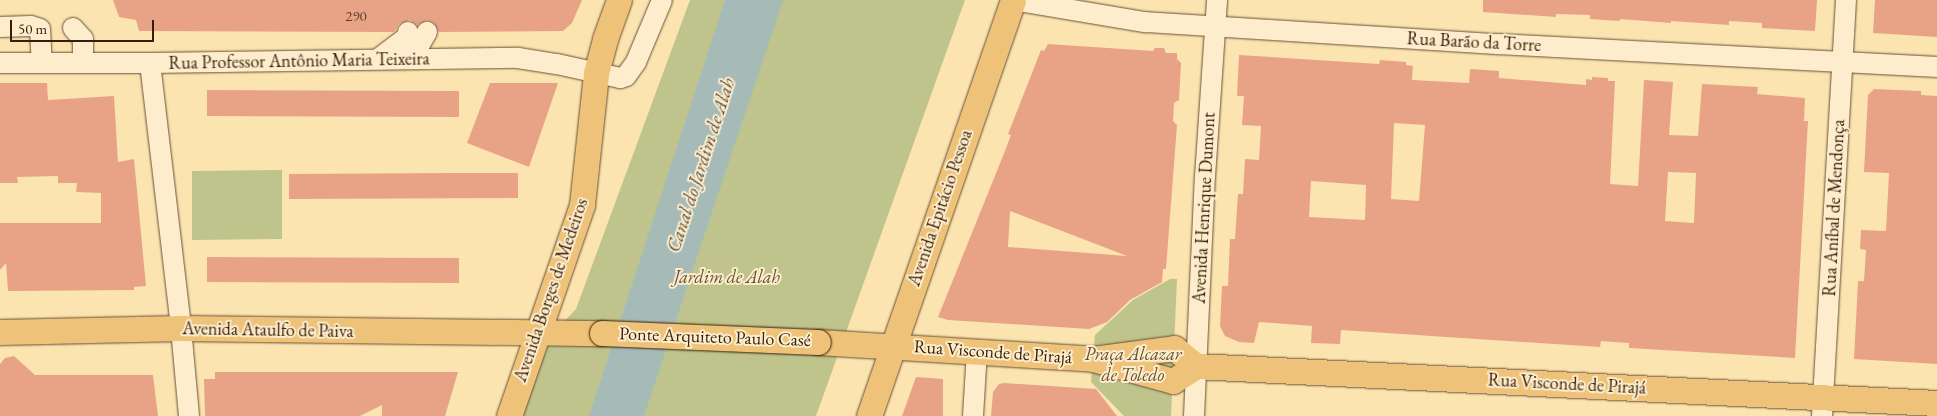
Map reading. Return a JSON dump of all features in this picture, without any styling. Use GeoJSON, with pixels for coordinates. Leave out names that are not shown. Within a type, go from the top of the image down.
{"type":"FeatureCollection","features":[{"type":"Feature","properties":{"kind":"main road","name":"Avenida Borges de Medeiros"},"geometry":{"type":"LineString","coordinates":[[509,416],[582,205],[596,73],[618,0]]}},
{"type":"Feature","properties":{"kind":"main road","name":"Avenida Epitácio Pessoa"},"geometry":{"type":"LineString","coordinates":[[869,416],[1013,0]]}},
{"type":"Feature","properties":{"kind":"main road","name":"Avenida Ataulfo de Paiva"},"geometry":{"type":"LineString","coordinates":[[0,332],[181,328],[537,332]]}},
{"type":"Feature","properties":{"kind":"main road","name":"Ponte Arquiteto Paulo Casé"},"geometry":{"type":"LineString","coordinates":[[537,332],[602,332],[893,346]]}},
{"type":"Feature","properties":{"kind":"main road","name":"Rua Visconde de Pirajá"},"geometry":{"type":"LineString","coordinates":[[893,346],[1093,358],[1174,348],[1196,366],[1823,407],[1937,403]]}},
{"type":"Feature","properties":{"kind":"street"},"geometry":{"type":"LineString","coordinates":[[596,73],[620,78],[630,72],[652,29],[662,0]]}},
{"type":"Feature","properties":{"kind":"street","name":"Rua Barão da Torre"},"geometry":{"type":"LineString","coordinates":[[1013,0],[1145,22],[1937,68]]}},
{"type":"Feature","properties":{"kind":"street","name":"Avenida Henrique Dumont"},"geometry":{"type":"LineString","coordinates":[[1194,416],[1205,177],[1217,0]]}},
{"type":"Feature","properties":{"kind":"street","name":"Rua Aníbal de Mendonça"},"geometry":{"type":"LineString","coordinates":[[1823,407],[1846,0]]}},
{"type":"Feature","properties":{"kind":"street"},"geometry":{"type":"LineString","coordinates":[[0,27],[31,26],[40,29],[42,63]]}},
{"type":"Feature","properties":{"kind":"street"},"geometry":{"type":"LineString","coordinates":[[73,28],[83,39],[83,63]]}},
{"type":"Feature","properties":{"kind":"street"},"geometry":{"type":"LineString","coordinates":[[378,60],[403,40],[418,32],[420,44],[401,60]]}},
{"type":"Feature","properties":{"kind":"street","name":"Rua Professor Antônio Maria Teixeira"},"geometry":{"type":"LineString","coordinates":[[0,63],[518,58],[596,73]]}},
{"type":"Feature","properties":{"kind":"street"},"geometry":{"type":"LineString","coordinates":[[150,63],[181,328],[189,416]]}},
{"type":"Feature","properties":{"kind":"street"},"geometry":{"type":"LineString","coordinates":[[973,416],[977,351]]}},
{"type":"Feature","properties":{"kind":"green space","name":"Jardim de Alah"},"geometry":{"type":"Polygon","coordinates":[[[690,0],[965,0],[816,416],[520,416],[540,347],[576,309],[690,0]]]}},
{"type":"Feature","properties":{"kind":"green space"},"geometry":{"type":"Polygon","coordinates":[[[282,170],[282,239],[192,240],[192,171],[282,170]]]}},
{"type":"Feature","properties":{"kind":"green space","name":"Praça Alcazar de Toledo"},"geometry":{"type":"Polygon","coordinates":[[[1170,279],[1177,279],[1171,416],[1124,416],[1091,382],[1095,335],[1133,300],[1170,279]]]}},
{"type":"Feature","properties":{"kind":"water","name":"Canal do Jardim de Alah"},"geometry":{"type":"Polygon","coordinates":[[[725,0],[783,0],[644,416],[589,416],[725,0]]]}},
{"type":"Feature","properties":{"kind":"building"},"geometry":{"type":"Polygon","coordinates":[[[113,0],[582,0],[572,23],[563,31],[439,32],[433,22],[427,20],[417,25],[410,20],[399,24],[394,32],[139,31],[136,20],[119,17],[113,0]]]}},
{"type":"Feature","properties":{"kind":"building"},"geometry":{"type":"Polygon","coordinates":[[[1483,0],[1817,0],[1815,31],[1762,28],[1762,23],[1729,21],[1729,25],[1671,21],[1671,23],[1590,19],[1590,15],[1556,14],[1556,17],[1483,12],[1483,0]]]}},
{"type":"Feature","properties":{"kind":"building"},"geometry":{"type":"Polygon","coordinates":[[[1875,0],[1937,0],[1937,37],[1873,33],[1875,0]]]}},
{"type":"Feature","properties":{"kind":"building"},"geometry":{"type":"Polygon","coordinates":[[[1048,44],[1153,51],[1155,48],[1164,48],[1166,53],[1177,53],[1177,59],[1181,63],[1179,100],[1174,103],[1173,121],[1177,125],[1166,269],[1163,269],[1162,282],[1130,300],[1107,322],[1089,329],[948,320],[938,317],[1005,151],[1011,135],[1008,134],[1041,50],[1044,51],[1048,44]],[[1010,211],[1008,247],[1127,256],[1010,211]]]}},
{"type":"Feature","properties":{"kind":"building"},"geometry":{"type":"Polygon","coordinates":[[[1239,55],[1379,64],[1380,60],[1406,62],[1406,65],[1413,66],[1412,80],[1469,83],[1470,69],[1499,71],[1499,78],[1586,85],[1586,79],[1592,80],[1592,77],[1608,78],[1608,81],[1615,81],[1610,184],[1638,186],[1644,80],[1673,82],[1669,135],[1698,136],[1702,84],[1758,87],[1757,94],[1805,98],[1804,121],[1808,121],[1795,358],[1629,348],[1629,343],[1601,341],[1600,347],[1341,330],[1340,344],[1311,343],[1312,326],[1259,322],[1254,343],[1239,342],[1225,336],[1220,326],[1222,286],[1228,286],[1230,239],[1235,239],[1238,194],[1243,194],[1245,159],[1259,160],[1261,126],[1242,125],[1244,96],[1237,96],[1239,55]],[[1394,123],[1391,199],[1419,201],[1425,125],[1394,123]],[[1668,172],[1665,221],[1694,223],[1696,173],[1668,172]],[[1311,181],[1309,217],[1365,220],[1366,185],[1311,181]]]}},
{"type":"Feature","properties":{"kind":"building"},"geometry":{"type":"Polygon","coordinates":[[[0,83],[47,83],[48,100],[114,96],[118,162],[134,159],[146,286],[134,287],[134,290],[8,291],[6,263],[0,270],[0,223],[101,223],[101,193],[76,192],[77,183],[58,183],[58,176],[17,177],[18,183],[0,183],[0,83]]]}},
{"type":"Feature","properties":{"kind":"building"},"geometry":{"type":"Polygon","coordinates":[[[490,83],[558,83],[529,167],[467,143],[490,83]]]}},
{"type":"Feature","properties":{"kind":"building"},"geometry":{"type":"Polygon","coordinates":[[[1874,89],[1921,91],[1921,95],[1937,96],[1937,364],[1854,359],[1858,281],[1864,281],[1866,250],[1860,249],[1861,230],[1886,231],[1889,173],[1864,172],[1868,95],[1874,89]]]}},
{"type":"Feature","properties":{"kind":"building"},"geometry":{"type":"Polygon","coordinates":[[[207,90],[459,91],[459,117],[207,116],[207,90]]]}},
{"type":"Feature","properties":{"kind":"building"},"geometry":{"type":"Polygon","coordinates":[[[518,173],[518,198],[289,199],[289,174],[518,173]]]}},
{"type":"Feature","properties":{"kind":"building"},"geometry":{"type":"Polygon","coordinates":[[[207,257],[459,258],[459,283],[207,282],[207,257]]]}},
{"type":"Feature","properties":{"kind":"building"},"geometry":{"type":"Polygon","coordinates":[[[14,356],[35,375],[153,375],[158,416],[0,416],[0,364],[5,358],[14,356]]]}},
{"type":"Feature","properties":{"kind":"building"},"geometry":{"type":"Polygon","coordinates":[[[215,372],[458,372],[445,416],[382,416],[382,405],[360,416],[205,416],[204,379],[215,379],[215,372]]]}},
{"type":"Feature","properties":{"kind":"building"},"geometry":{"type":"Polygon","coordinates":[[[916,377],[943,379],[943,416],[902,416],[916,377]]]}},
{"type":"Feature","properties":{"kind":"building"},"geometry":{"type":"Polygon","coordinates":[[[999,384],[1096,389],[1117,416],[991,416],[993,392],[999,384]]]}}]}
